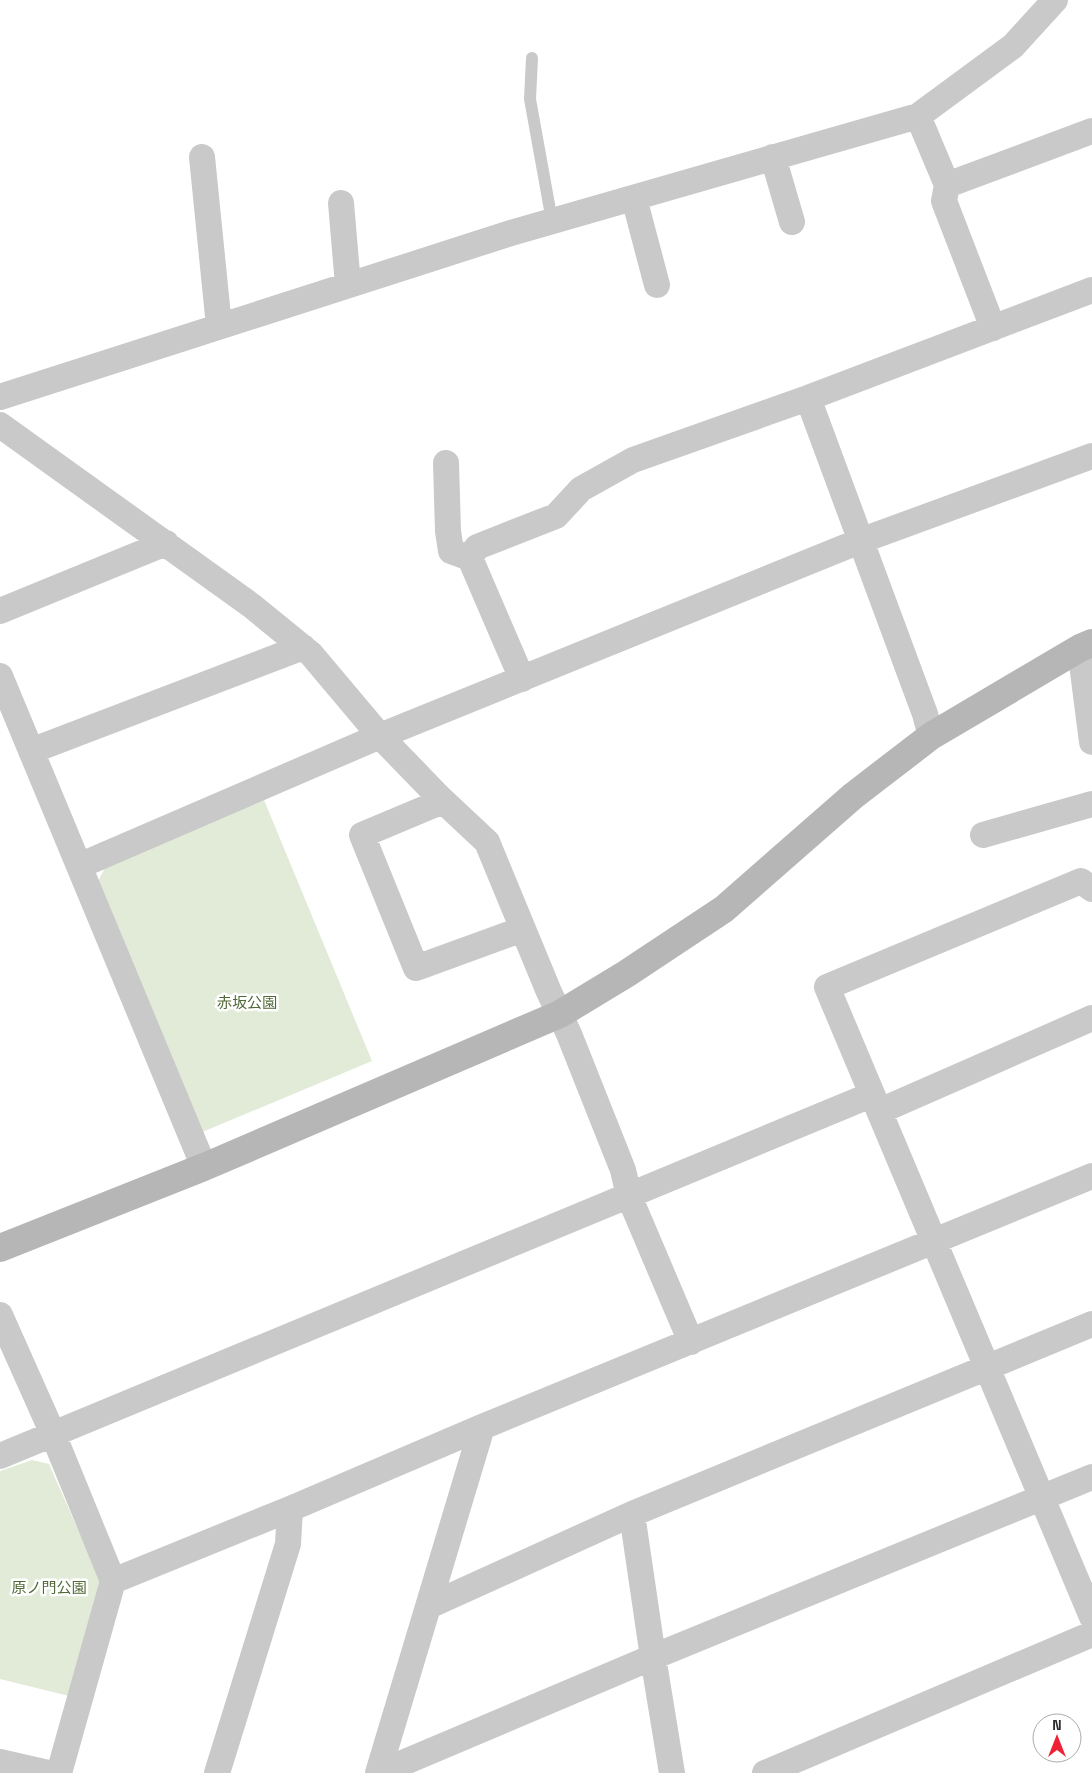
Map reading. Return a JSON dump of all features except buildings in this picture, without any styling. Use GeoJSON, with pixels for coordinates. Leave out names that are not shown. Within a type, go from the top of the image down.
{"type":"FeatureCollection","features":[{"type":"Feature","properties":{"kind":"street"},"geometry":{"type":"LineString","coordinates":[[0,396],[552,221],[918,116],[1013,46],[1055,0]]}},
{"type":"Feature","properties":{"kind":"street"},"geometry":{"type":"LineString","coordinates":[[918,116],[947,186],[944,201],[994,328]]}},
{"type":"Feature","properties":{"kind":"street"},"geometry":{"type":"LineString","coordinates":[[947,186],[1092,131]]}},
{"type":"Feature","properties":{"kind":"street"},"geometry":{"type":"LineString","coordinates":[[202,157],[219,326]]}},
{"type":"Feature","properties":{"kind":"street"},"geometry":{"type":"LineString","coordinates":[[773,157],[792,222]]}},
{"type":"Feature","properties":{"kind":"street"},"geometry":{"type":"LineString","coordinates":[[634,198],[657,285]]}},
{"type":"Feature","properties":{"kind":"street"},"geometry":{"type":"LineString","coordinates":[[340,203],[348,285]]}},
{"type":"Feature","properties":{"kind":"street"},"geometry":{"type":"LineString","coordinates":[[470,558],[477,547],[556,516],[580,489],[634,460],[808,398],[1092,290]]}},
{"type":"Feature","properties":{"kind":"street"},"geometry":{"type":"LineString","coordinates":[[808,398],[925,714],[931,736]]}},
{"type":"Feature","properties":{"kind":"street"},"geometry":{"type":"LineString","coordinates":[[0,425],[252,606],[303,647],[380,736],[443,801],[487,842],[549,992],[560,1014],[623,1170],[629,1196],[691,1342]]}},
{"type":"Feature","properties":{"kind":"street"},"geometry":{"type":"LineString","coordinates":[[79,866],[380,736],[860,541],[1092,456]]}},
{"type":"Feature","properties":{"kind":"street"},"geometry":{"type":"LineString","coordinates":[[446,463],[448,531],[451,550],[470,558],[522,679]]}},
{"type":"Feature","properties":{"kind":"street"},"geometry":{"type":"LineString","coordinates":[[0,611],[166,543]]}},
{"type":"Feature","properties":{"kind":"street"},"geometry":{"type":"LineString","coordinates":[[0,1248],[204,1167],[560,1014],[626,974],[724,909],[853,796],[931,736],[1086,646],[1092,742]]}},
{"type":"Feature","properties":{"kind":"street"},"geometry":{"type":"LineString","coordinates":[[31,750],[303,647]]}},
{"type":"Feature","properties":{"kind":"street"},"geometry":{"type":"LineString","coordinates":[[0,676],[204,1167]]}},
{"type":"Feature","properties":{"kind":"street"},"geometry":{"type":"LineString","coordinates":[[443,801],[362,835],[416,968],[523,929]]}},
{"type":"Feature","properties":{"kind":"street"},"geometry":{"type":"LineString","coordinates":[[983,835],[1092,804]]}},
{"type":"Feature","properties":{"kind":"street"},"geometry":{"type":"LineString","coordinates":[[1092,889],[1081,881],[827,987],[1092,1617]]}},
{"type":"Feature","properties":{"kind":"street"},"geometry":{"type":"LineString","coordinates":[[0,1456],[629,1196],[876,1103],[1092,1018]]}},
{"type":"Feature","properties":{"kind":"street"},"geometry":{"type":"LineString","coordinates":[[112,1581],[1092,1176]]}},
{"type":"Feature","properties":{"kind":"street"},"geometry":{"type":"LineString","coordinates":[[0,1315],[52,1434],[112,1581],[59,1773]]}},
{"type":"Feature","properties":{"kind":"street"},"geometry":{"type":"LineString","coordinates":[[430,1606],[632,1514],[1092,1324]]}},
{"type":"Feature","properties":{"kind":"street"},"geometry":{"type":"LineString","coordinates":[[379,1773],[482,1427]]}},
{"type":"Feature","properties":{"kind":"street"},"geometry":{"type":"LineString","coordinates":[[379,1773],[652,1657],[1092,1477]]}},
{"type":"Feature","properties":{"kind":"street"},"geometry":{"type":"LineString","coordinates":[[217,1773],[288,1544],[290,1509]]}},
{"type":"Feature","properties":{"kind":"street"},"geometry":{"type":"LineString","coordinates":[[632,1514],[652,1657],[672,1773]]}},
{"type":"Feature","properties":{"kind":"street"},"geometry":{"type":"LineString","coordinates":[[765,1773],[1092,1634]]}},
{"type":"Feature","properties":{"kind":"street"},"geometry":{"type":"LineString","coordinates":[[0,1762],[48,1773]]}},
{"type":"Feature","properties":{"kind":"lane"},"geometry":{"type":"LineString","coordinates":[[532,58],[530,99],[552,221]]}},
{"type":"Feature","properties":{"kind":"green space","name":"赤坂公園"},"geometry":{"type":"Polygon","coordinates":[[[264,800],[372,1061],[200,1133],[98,881],[106,866],[264,800]]]}},
{"type":"Feature","properties":{"kind":"green space","name":"原ノ門公園"},"geometry":{"type":"Polygon","coordinates":[[[32,1460],[49,1464],[101,1582],[69,1696],[0,1679],[0,1471],[32,1460]]]}}]}
